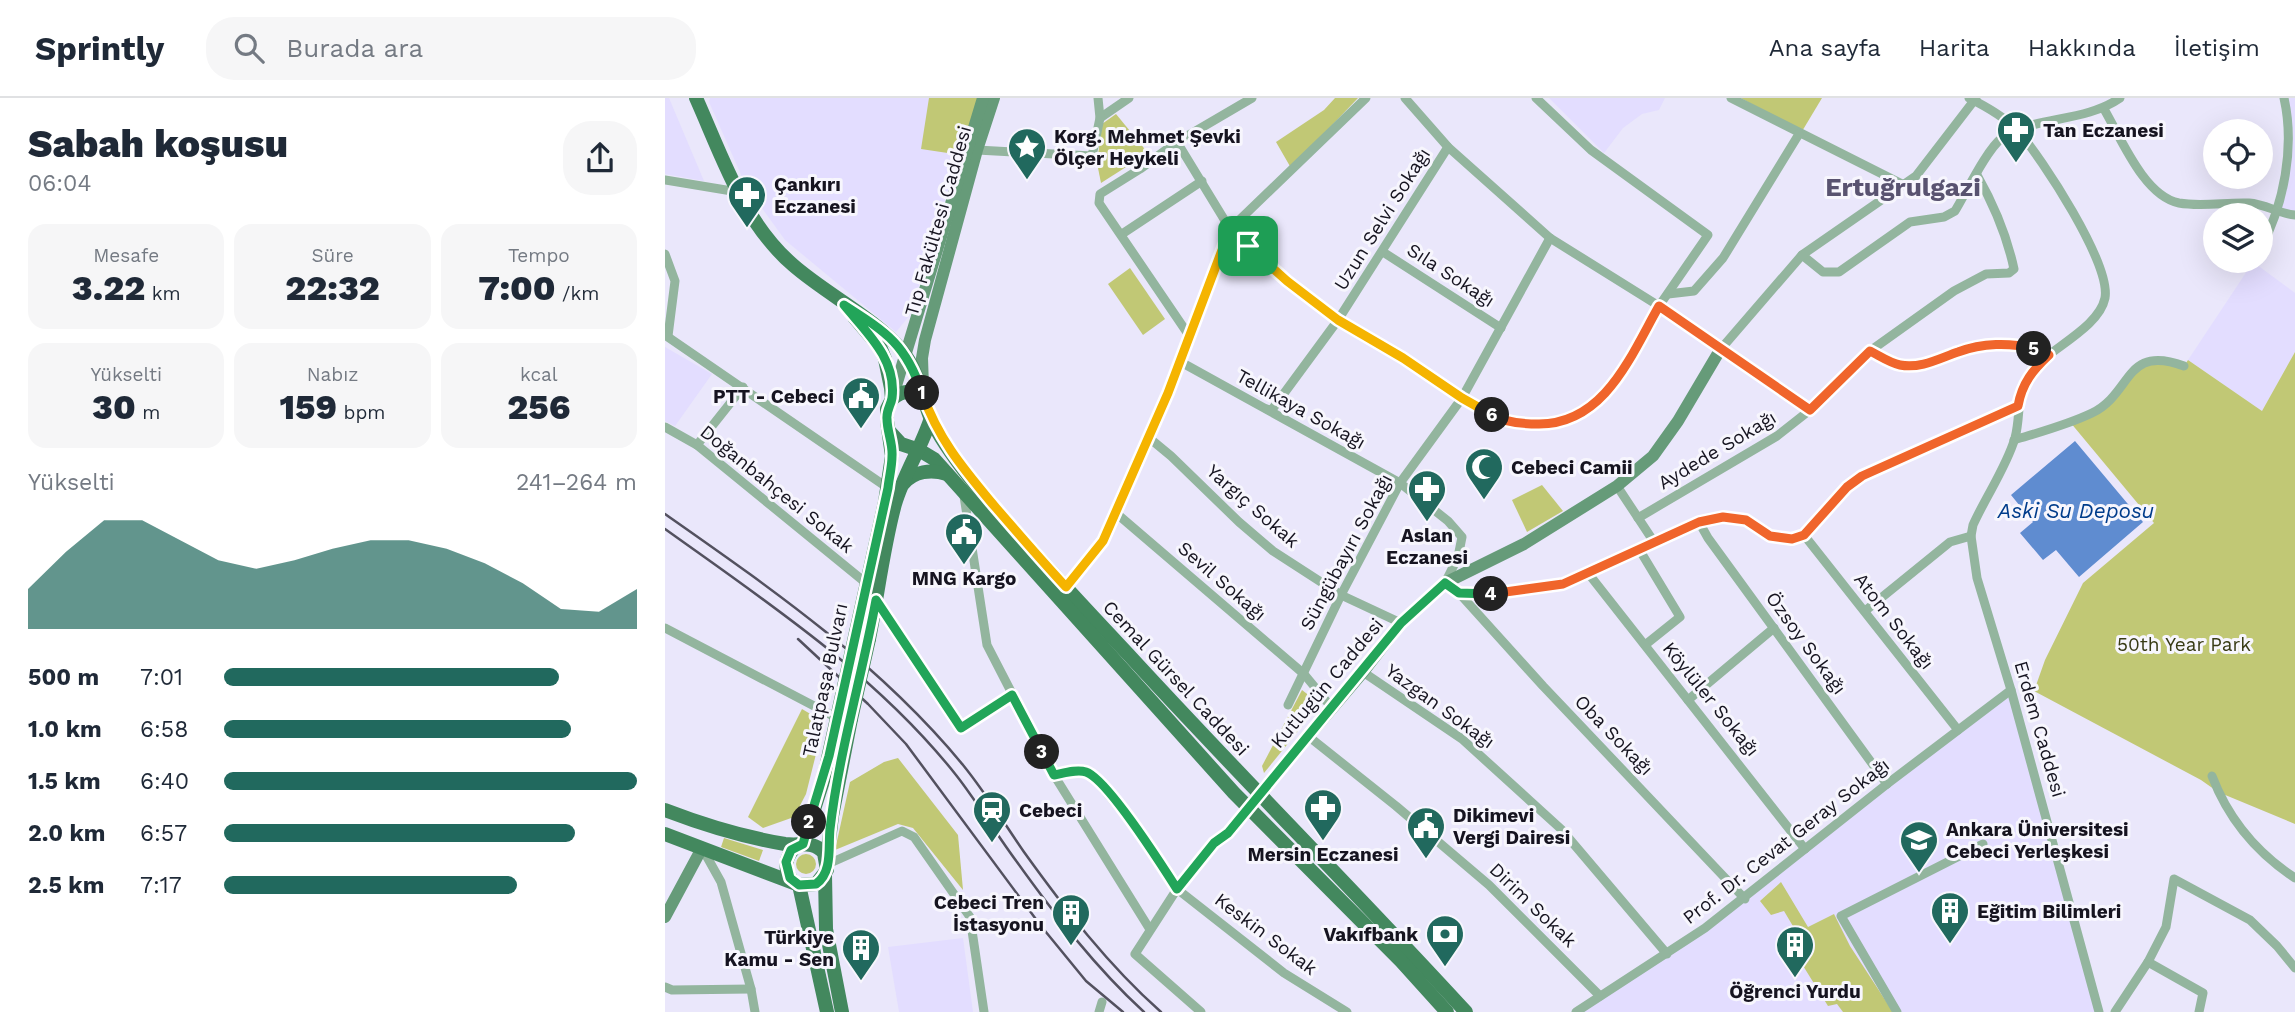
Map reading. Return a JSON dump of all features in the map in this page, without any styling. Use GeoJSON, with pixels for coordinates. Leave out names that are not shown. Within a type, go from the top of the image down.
{"type":"FeatureCollection","features":[{"type":"Feature","properties":{"kind":"main road"},"geometry":{"type":"LineString","coordinates":[[696,98],[750,214],[790,263],[891,337],[913,367],[931,418],[919,450],[901,444],[888,431]]}},
{"type":"Feature","properties":{"kind":"main road","name":"Tıp Fakültesi Caddesi"},"geometry":{"type":"LineString","coordinates":[[892,399],[983,98]]}},
{"type":"Feature","properties":{"kind":"main road","name":"Tıp Fakültesi Caddesi"},"geometry":{"type":"LineString","coordinates":[[924,398],[922,358],[925,340],[994,98]]}},
{"type":"Feature","properties":{"kind":"main road","name":"Talatpaşa Bulvarı"},"geometry":{"type":"LineString","coordinates":[[844,305],[881,349],[888,371],[892,399],[887,409],[895,505],[876,600],[862,635]]}},
{"type":"Feature","properties":{"kind":"main road","name":"Kutlugün Caddesi"},"geometry":{"type":"LineString","coordinates":[[1248,807],[1363,672],[1401,623],[1445,583],[1524,544],[1617,486],[1653,456],[1678,421],[1720,349]]}},
{"type":"Feature","properties":{"kind":"main road"},"geometry":{"type":"LineString","coordinates":[[892,399],[910,391],[924,398]]}},
{"type":"Feature","properties":{"kind":"main road","name":"Cemal Gürsel Caddesi"},"geometry":{"type":"LineString","coordinates":[[931,418],[944,444],[967,474],[1066,587],[1466,1012]]}},
{"type":"Feature","properties":{"kind":"main road","name":"Talatpaşa Bulvarı"},"geometry":{"type":"LineString","coordinates":[[842,1012],[826,929],[827,866],[844,719],[862,635],[866,583],[895,487],[919,450]]}},
{"type":"Feature","properties":{"kind":"main road","name":"Cemal Gürsel Caddesi"},"geometry":{"type":"LineString","coordinates":[[919,450],[934,459],[1248,807],[1401,961],[1447,1012]]}},
{"type":"Feature","properties":{"kind":"main road"},"geometry":{"type":"LineString","coordinates":[[895,487],[913,475],[934,471],[947,474]]}},
{"type":"Feature","properties":{"kind":"main road","name":"Talatpaşa Bulvarı"},"geometry":{"type":"LineString","coordinates":[[827,1012],[797,883],[788,875],[786,862],[791,850],[800,845],[844,719]]}},
{"type":"Feature","properties":{"kind":"main road"},"geometry":{"type":"LineString","coordinates":[[665,810],[747,837],[815,845],[827,866],[816,884],[797,883],[665,834]]}},
{"type":"Feature","properties":{"kind":"main road"},"geometry":{"type":"LineString","coordinates":[[665,917],[702,848]]}},
{"type":"Feature","properties":{"kind":"street"},"geometry":{"type":"LineString","coordinates":[[977,150],[1092,156],[1100,118],[1098,98]]}},
{"type":"Feature","properties":{"kind":"street"},"geometry":{"type":"LineString","coordinates":[[1100,118],[1129,98]]}},
{"type":"Feature","properties":{"kind":"street"},"geometry":{"type":"LineString","coordinates":[[1188,334],[1099,203],[1100,194],[1177,142],[1252,98]]}},
{"type":"Feature","properties":{"kind":"street"},"geometry":{"type":"LineString","coordinates":[[1066,587],[1103,541],[1116,513],[1149,437],[1230,229],[1366,98]]}},
{"type":"Feature","properties":{"kind":"street"},"geometry":{"type":"LineString","coordinates":[[1405,98],[1448,147],[1550,238],[1659,306],[1810,410]]}},
{"type":"Feature","properties":{"kind":"street"},"geometry":{"type":"LineString","coordinates":[[1177,142],[1230,229],[1287,281],[1338,320],[1500,419],[1526,424],[1569,421],[1588,410],[1615,382],[1659,306],[1708,235],[1591,150],[1536,98]]}},
{"type":"Feature","properties":{"kind":"street"},"geometry":{"type":"LineString","coordinates":[[1731,98],[1902,184]]}},
{"type":"Feature","properties":{"kind":"street"},"geometry":{"type":"LineString","coordinates":[[1802,255],[1823,272],[1839,272],[1910,222],[1944,217],[1955,211],[2000,139],[2017,130],[2104,109],[2120,98]]}},
{"type":"Feature","properties":{"kind":"street"},"geometry":{"type":"LineString","coordinates":[[2273,218],[2285,177],[2289,147],[2289,124],[2284,98]]}},
{"type":"Feature","properties":{"kind":"street"},"geometry":{"type":"LineString","coordinates":[[1720,349],[1802,255],[1916,176],[1973,99],[2017,130],[2055,184],[2093,250],[2104,280],[2104,301],[2090,322],[2035,367],[2025,382],[2018,406],[2014,440],[1973,525],[1971,536],[1950,542],[1865,611]]}},
{"type":"Feature","properties":{"kind":"street"},"geometry":{"type":"LineString","coordinates":[[2104,109],[2152,189],[2165,198],[2192,204],[2267,205],[2295,215]]}},
{"type":"Feature","properties":{"kind":"street"},"geometry":{"type":"LineString","coordinates":[[1668,294],[1694,291],[1723,258],[1798,134]]}},
{"type":"Feature","properties":{"kind":"street","name":"Uzun Selvi Sokağı"},"geometry":{"type":"LineString","coordinates":[[1271,411],[1338,320],[1448,147]]}},
{"type":"Feature","properties":{"kind":"street","name":"Aydede Sokağı"},"geometry":{"type":"LineString","coordinates":[[1638,517],[1777,436],[1810,410],[1870,351],[1954,291],[1986,274],[2008,273],[2014,269],[2008,242],[1977,175]]}},
{"type":"Feature","properties":{"kind":"street"},"geometry":{"type":"LineString","coordinates":[[665,180],[738,192]]}},
{"type":"Feature","properties":{"kind":"street"},"geometry":{"type":"LineString","coordinates":[[1122,234],[1202,181]]}},
{"type":"Feature","properties":{"kind":"street","name":"Süngübayırı Sokağı"},"geometry":{"type":"LineString","coordinates":[[1288,705],[1400,483],[1462,398],[1550,238]]}},
{"type":"Feature","properties":{"kind":"street","name":"Sıla Sokağı"},"geometry":{"type":"LineString","coordinates":[[1383,252],[1501,328]]}},
{"type":"Feature","properties":{"kind":"street"},"geometry":{"type":"LineString","coordinates":[[665,254],[675,281],[666,336],[895,487]]}},
{"type":"Feature","properties":{"kind":"street"},"geometry":{"type":"LineString","coordinates":[[1870,351],[1893,363],[1913,366],[1977,346],[1993,344],[2030,348],[2049,355]]}},
{"type":"Feature","properties":{"kind":"street"},"geometry":{"type":"LineString","coordinates":[[2014,440],[2093,412],[2104,405],[2139,365],[2154,359],[2165,359],[2184,366]]}},
{"type":"Feature","properties":{"kind":"street","name":"Tellikaya Sokağı"},"geometry":{"type":"LineString","coordinates":[[1179,361],[1400,483],[1448,521],[1462,537],[1458,557],[1445,583]]}},
{"type":"Feature","properties":{"kind":"street"},"geometry":{"type":"LineString","coordinates":[[697,445],[743,387]]}},
{"type":"Feature","properties":{"kind":"street"},"geometry":{"type":"LineString","coordinates":[[1459,593],[1481,595],[1563,584],[1699,522],[1723,517],[1746,520],[1770,536],[1792,539],[1804,535],[1847,487],[1862,476],[2018,406]]}},
{"type":"Feature","properties":{"kind":"street","name":"Doğanbahçesi Sokak"},"geometry":{"type":"LineString","coordinates":[[665,427],[697,445],[866,583]]}},
{"type":"Feature","properties":{"kind":"street","name":"Yargıç Sokak"},"geometry":{"type":"LineString","coordinates":[[1149,437],[1273,551],[1341,596],[1401,623]]}},
{"type":"Feature","properties":{"kind":"street"},"geometry":{"type":"LineString","coordinates":[[1617,486],[1654,542]]}},
{"type":"Feature","properties":{"kind":"street"},"geometry":{"type":"LineString","coordinates":[[964,493],[987,645],[1054,775],[1150,928]]}},
{"type":"Feature","properties":{"kind":"street","name":"Sevil Sokağı"},"geometry":{"type":"LineString","coordinates":[[1116,513],[1304,674],[1332,708]]}},
{"type":"Feature","properties":{"kind":"street","name":"Özsoy Sokağı"},"geometry":{"type":"LineString","coordinates":[[1699,522],[1887,784]]}},
{"type":"Feature","properties":{"kind":"street","name":"Atom Sokağı"},"geometry":{"type":"LineString","coordinates":[[1804,535],[1958,730]]}},
{"type":"Feature","properties":{"kind":"street","name":"Erdem Caddesi"},"geometry":{"type":"LineString","coordinates":[[1971,536],[1977,578],[2011,690],[2099,1012]]}},
{"type":"Feature","properties":{"kind":"street"},"geometry":{"type":"LineString","coordinates":[[1639,549],[1679,617],[1645,645]]}},
{"type":"Feature","properties":{"kind":"street","name":"Köylüler Sokağı"},"geometry":{"type":"LineString","coordinates":[[1588,573],[1805,849]]}},
{"type":"Feature","properties":{"kind":"street","name":"Oba Sokağı"},"geometry":{"type":"LineString","coordinates":[[1445,583],[1459,593],[1543,686],[1745,898]]}},
{"type":"Feature","properties":{"kind":"street"},"geometry":{"type":"LineString","coordinates":[[876,600],[961,728],[1012,695]]}},
{"type":"Feature","properties":{"kind":"street"},"geometry":{"type":"LineString","coordinates":[[665,628],[844,719]]}},
{"type":"Feature","properties":{"kind":"street"},"geometry":{"type":"LineString","coordinates":[[1688,700],[1774,628]]}},
{"type":"Feature","properties":{"kind":"street","name":"Yazgan Sokağı"},"geometry":{"type":"LineString","coordinates":[[1363,672],[1462,739],[1560,828],[1667,954]]}},
{"type":"Feature","properties":{"kind":"street","name":"Prof. Dr. Cevat Geray Sokağı"},"geometry":{"type":"LineString","coordinates":[[1576,1012],[1667,954],[1745,898],[1887,784],[2011,690]]}},
{"type":"Feature","properties":{"kind":"street","name":"Dirim Sokak"},"geometry":{"type":"LineString","coordinates":[[1308,736],[1489,885],[1600,996]]}},
{"type":"Feature","properties":{"kind":"street","name":"Keskin Sokak"},"geometry":{"type":"LineString","coordinates":[[1054,775],[1083,771],[1099,781],[1147,841],[1177,889],[1285,973],[1347,1012]]}},
{"type":"Feature","properties":{"kind":"street"},"geometry":{"type":"LineString","coordinates":[[2212,776],[2221,799],[2237,824],[2261,851],[2295,878]]}},
{"type":"Feature","properties":{"kind":"street"},"geometry":{"type":"LineString","coordinates":[[1201,1012],[1135,954],[1177,889],[1214,843],[1228,833],[1248,807]]}},
{"type":"Feature","properties":{"kind":"street"},"geometry":{"type":"LineString","coordinates":[[827,866],[902,831],[914,837],[970,917],[984,1012]]}},
{"type":"Feature","properties":{"kind":"street"},"geometry":{"type":"LineString","coordinates":[[1897,1012],[1841,916],[1983,845]]}},
{"type":"Feature","properties":{"kind":"street"},"geometry":{"type":"LineString","coordinates":[[702,848],[721,882],[755,1012]]}},
{"type":"Feature","properties":{"kind":"street"},"geometry":{"type":"LineString","coordinates":[[2115,1012],[2148,962],[2166,927],[2174,879],[2250,920],[2295,968]]}},
{"type":"Feature","properties":{"kind":"street"},"geometry":{"type":"LineString","coordinates":[[2148,962],[2203,993],[2199,1012]]}},
{"type":"Feature","properties":{"kind":"street"},"geometry":{"type":"LineString","coordinates":[[665,987],[672,990],[751,989]]}},
{"type":"Feature","properties":{"kind":"street"},"geometry":{"type":"LineString","coordinates":[[1099,1012],[1102,1002]]}},
{"type":"Feature","properties":{"kind":"shaded area"},"geometry":{"type":"Polygon","coordinates":[[[665,98],[669,98],[704,181],[665,174],[665,98]]]}},
{"type":"Feature","properties":{"kind":"shaded area"},"geometry":{"type":"Polygon","coordinates":[[[710,98],[976,98],[910,315],[896,332],[785,240],[746,186],[709,102],[710,98]]]}},
{"type":"Feature","properties":{"kind":"shaded area"},"geometry":{"type":"Polygon","coordinates":[[[1549,98],[1665,98],[1659,110],[1642,114],[1623,128],[1604,153],[1549,98]]]}},
{"type":"Feature","properties":{"kind":"shaded area"},"geometry":{"type":"Polygon","coordinates":[[[2284,98],[2295,98],[2295,215],[2276,210],[2285,177],[2284,98]]]}},
{"type":"Feature","properties":{"kind":"shaded area"},"geometry":{"type":"Polygon","coordinates":[[[2246,273],[2268,273],[2295,293],[2295,352],[2262,411],[2188,360],[2246,273]]]}},
{"type":"Feature","properties":{"kind":"shaded area"},"geometry":{"type":"Polygon","coordinates":[[[665,347],[712,374],[675,426],[665,421],[665,347]]]}},
{"type":"Feature","properties":{"kind":"shaded area","name":"Ankara Üniversitesi Cebeci Yerleşkesi"},"geometry":{"type":"Polygon","coordinates":[[[2011,690],[2099,1012],[1576,1012],[1667,954],[2011,690]]]}},
{"type":"Feature","properties":{"kind":"shaded area"},"geometry":{"type":"Polygon","coordinates":[[[963,938],[973,1012],[899,1012],[888,947],[963,938]]]}},
{"type":"Feature","properties":{"kind":"green space"},"geometry":{"type":"Polygon","coordinates":[[[929,98],[978,98],[961,155],[921,149],[929,98]]]}},
{"type":"Feature","properties":{"kind":"green space"},"geometry":{"type":"Polygon","coordinates":[[[1335,98],[1358,98],[1291,168],[1276,142],[1324,110],[1335,98]]]}},
{"type":"Feature","properties":{"kind":"green space"},"geometry":{"type":"Polygon","coordinates":[[[1741,98],[1822,98],[1801,133],[1741,98]]]}},
{"type":"Feature","properties":{"kind":"green space"},"geometry":{"type":"Polygon","coordinates":[[[1116,114],[1148,153],[1101,183],[1097,163],[1102,124],[1116,114]]]}},
{"type":"Feature","properties":{"kind":"green space"},"geometry":{"type":"Polygon","coordinates":[[[1130,268],[1165,319],[1143,335],[1108,284],[1130,268]]]}},
{"type":"Feature","properties":{"kind":"green space","name":"50th Year Park"},"geometry":{"type":"Polygon","coordinates":[[[2295,352],[2295,824],[2218,792],[2201,780],[2034,691],[2045,660],[2083,583],[2154,523],[2070,422],[2093,412],[2139,365],[2154,359],[2184,366],[2188,360],[2262,411],[2295,352]]]}},
{"type":"Feature","properties":{"kind":"green space"},"geometry":{"type":"Polygon","coordinates":[[[1542,485],[1563,511],[1527,532],[1512,500],[1542,485]]]}},
{"type":"Feature","properties":{"kind":"green space"},"geometry":{"type":"Polygon","coordinates":[[[1302,690],[1320,704],[1264,773],[1262,766],[1302,690]]]}},
{"type":"Feature","properties":{"kind":"green space"},"geometry":{"type":"Polygon","coordinates":[[[802,709],[824,722],[806,794],[794,817],[763,828],[748,817],[802,709]]]}},
{"type":"Feature","properties":{"kind":"green space"},"geometry":{"type":"Polygon","coordinates":[[[898,758],[958,835],[963,890],[913,828],[898,824],[835,850],[850,782],[884,762],[898,758]]]}},
{"type":"Feature","properties":{"kind":"green space"},"geometry":{"type":"Polygon","coordinates":[[[724,838],[763,850],[759,861],[721,847],[724,838]]]}},
{"type":"Feature","properties":{"kind":"green space"},"geometry":{"type":"Polygon","coordinates":[[[806,854],[813,857],[816,864],[813,871],[806,874],[799,871],[796,864],[799,857],[806,854]]]}},
{"type":"Feature","properties":{"kind":"green space"},"geometry":{"type":"Polygon","coordinates":[[[1781,882],[1808,927],[1834,914],[1850,946],[1893,1012],[1843,1012],[1837,1004],[1828,1006],[1792,948],[1800,938],[1784,911],[1771,915],[1760,901],[1781,882]]]}},
{"type":"Feature","properties":{"kind":"water","name":"Aski Su Deposu"},"geometry":{"type":"Polygon","coordinates":[[[2075,441],[2143,522],[2079,577],[2056,550],[2043,560],[2020,533],[2033,522],[2011,495],[2075,441]]]}},
{"type":"Feature","properties":{"kind":"railway"},"geometry":{"type":"LineString","coordinates":[[665,514],[823,629],[896,693],[963,765],[1039,873],[1088,936],[1161,1012]]}},
{"type":"Feature","properties":{"kind":"railway"},"geometry":{"type":"LineString","coordinates":[[665,529],[819,642],[892,705],[956,775],[1031,882],[1077,940],[1144,1012]]}},
{"type":"Feature","properties":{"kind":"railway"},"geometry":{"type":"LineString","coordinates":[[798,639],[868,704],[906,744],[1041,926],[1086,981],[1123,1012]]}},
{"type":"Feature","properties":{"kind":"place","name":"Tan Eczanesi"},"geometry":{"type":"Point","coordinates":[2016,164]}},
{"type":"Feature","properties":{"kind":"place","name":"Korg. Mehmet Şevki Ölçer Heykeli"},"geometry":{"type":"Point","coordinates":[1027,181]}},
{"type":"Feature","properties":{"kind":"place","name":"Çankırı Eczanesi"},"geometry":{"type":"Point","coordinates":[747,229]}},
{"type":"Feature","properties":{"kind":"place","name":"PTT - Cebeci"},"geometry":{"type":"Point","coordinates":[861,430]}},
{"type":"Feature","properties":{"kind":"place","name":"Cebeci Camii"},"geometry":{"type":"Point","coordinates":[1484,501]}},
{"type":"Feature","properties":{"kind":"place","name":"Aslan Eczanesi"},"geometry":{"type":"Point","coordinates":[1427,523]}},
{"type":"Feature","properties":{"kind":"place","name":"MNG Kargo"},"geometry":{"type":"Point","coordinates":[964,566]}},
{"type":"Feature","properties":{"kind":"place","name":"Mersin Eczanesi"},"geometry":{"type":"Point","coordinates":[1323,842]}},
{"type":"Feature","properties":{"kind":"place","name":"Cebeci"},"geometry":{"type":"Point","coordinates":[992,844]}},
{"type":"Feature","properties":{"kind":"place","name":"Dikimevi Vergi Dairesi"},"geometry":{"type":"Point","coordinates":[1426,860]}},
{"type":"Feature","properties":{"kind":"place","name":"Ankara Üniversitesi Cebeci Yerleşkesi"},"geometry":{"type":"Point","coordinates":[1919,874]}},
{"type":"Feature","properties":{"kind":"place","name":"Eğitim Bilimleri"},"geometry":{"type":"Point","coordinates":[1950,945]}},
{"type":"Feature","properties":{"kind":"place","name":"Cebeci Tren İstasyonu"},"geometry":{"type":"Point","coordinates":[1071,947]}},
{"type":"Feature","properties":{"kind":"place","name":"Vakıfbank"},"geometry":{"type":"Point","coordinates":[1445,968]}},
{"type":"Feature","properties":{"kind":"place","name":"Öğrenci Yurdu"},"geometry":{"type":"Point","coordinates":[1795,979]}},
{"type":"Feature","properties":{"kind":"place","name":"Türkiye Kamu - Sen"},"geometry":{"type":"Point","coordinates":[861,982]}},
{"type":"Feature","properties":{"kind":"district","name":"Ertuğrulgazi"},"geometry":{"type":"Point","coordinates":[1903,187]}},
{"type":"Feature","properties":{"kind":"route"},"geometry":{"type":"LineString","coordinates":[[1230,229],[1248,246],[1287,281],[1338,320],[1403,358],[1462,398],[1500,419],[1526,424],[1569,421],[1588,410],[1615,382],[1659,306],[1810,410],[1870,351],[1902,366],[1932,362],[1977,346],[1993,344],[2030,348],[2049,355],[2035,367],[2025,382],[2018,406],[1862,476],[1847,487],[1804,535],[1792,539],[1770,536],[1746,520],[1723,517],[1699,522],[1563,584],[1481,595],[1459,593],[1445,583],[1401,623],[1228,833],[1214,843],[1177,889],[1147,841],[1099,781],[1083,771],[1054,775],[1012,695],[961,728],[876,600],[837,791],[827,870],[816,884],[804,886],[794,882],[788,875],[786,862],[791,850],[803,844],[823,781],[893,456],[887,421],[887,409],[892,399],[885,359],[881,349],[844,305],[891,337],[913,367],[931,418],[944,444],[1066,587],[1103,541],[1168,393],[1188,334],[1230,229]]}}]}
